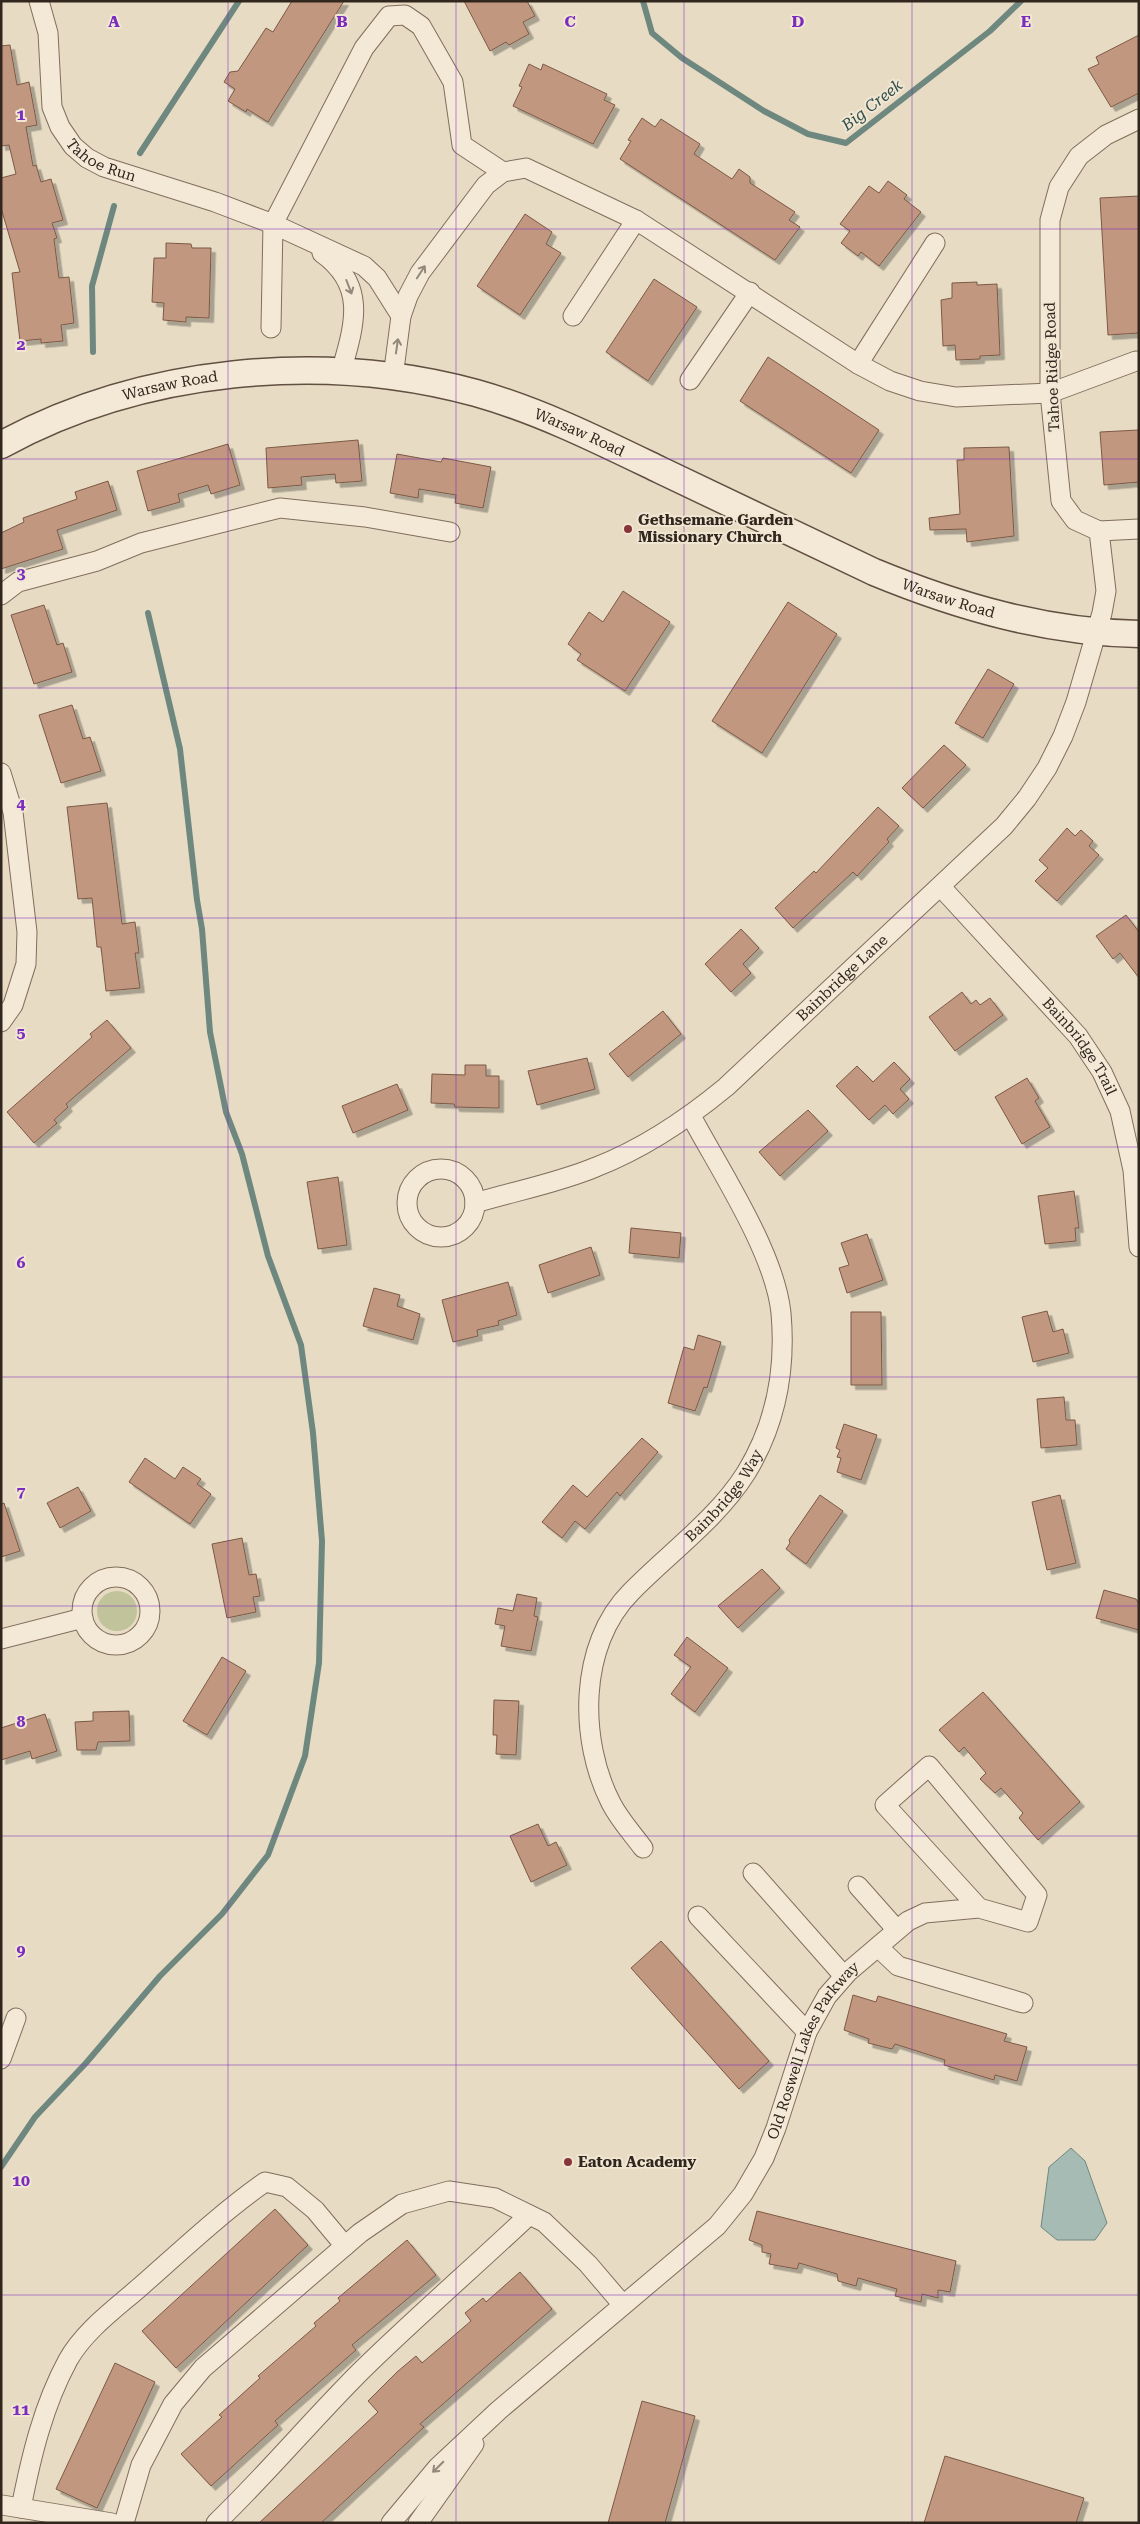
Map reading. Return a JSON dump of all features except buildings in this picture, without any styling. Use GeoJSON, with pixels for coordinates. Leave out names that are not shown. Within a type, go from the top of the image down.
{"type":"FeatureCollection","features":[{"type":"Feature","properties":{"kind":"street","name":"Tahoe Run"},"geometry":{"type":"LineString","coordinates":[[39,1],[48,33],[52,107],[60,128],[73,146],[87,158],[104,167],[215,202],[274,224],[364,266],[377,278],[401,316]]}},
{"type":"Feature","properties":{"kind":"street"},"geometry":{"type":"LineString","coordinates":[[271,328],[274,224],[364,48],[389,16],[406,15],[421,26],[453,82],[462,145],[503,172]]}},
{"type":"Feature","properties":{"kind":"street","name":"Tahoe Ridge Road"},"geometry":{"type":"LineString","coordinates":[[1099,531],[1075,520],[1061,501],[1050,393],[1050,220],[1059,187],[1080,156],[1106,135],[1139,119]]}},
{"type":"Feature","properties":{"kind":"street"},"geometry":{"type":"LineString","coordinates":[[393,377],[401,316],[408,296],[420,273],[486,185],[503,172],[526,168],[636,220],[750,292],[858,364],[897,384],[920,391],[956,397],[1050,393],[1136,361]]}},
{"type":"Feature","properties":{"kind":"street"},"geometry":{"type":"LineString","coordinates":[[573,316],[636,220]]}},
{"type":"Feature","properties":{"kind":"street","name":"Tahoe Run"},"geometry":{"type":"LineString","coordinates":[[274,224],[324,254],[336,265],[346,280],[353,298],[355,321],[341,372]]}},
{"type":"Feature","properties":{"kind":"street"},"geometry":{"type":"LineString","coordinates":[[858,364],[935,242]]}},
{"type":"Feature","properties":{"kind":"street"},"geometry":{"type":"LineString","coordinates":[[690,380],[750,292]]}},
{"type":"Feature","properties":{"kind":"street","name":"Warsaw Road"},"geometry":{"type":"LineString","coordinates":[[1,445],[64,416],[118,398],[173,384],[229,375],[286,371],[341,372],[393,377],[475,393],[555,419],[874,572],[928,594],[1009,618],[1096,633],[1139,634]]}},
{"type":"Feature","properties":{"kind":"street"},"geometry":{"type":"LineString","coordinates":[[1,595],[18,582],[97,561],[141,543],[280,508],[365,516],[450,532]]}},
{"type":"Feature","properties":{"kind":"street"},"geometry":{"type":"LineString","coordinates":[[1096,633],[1106,590],[1099,531],[1139,529]]}},
{"type":"Feature","properties":{"kind":"street","name":"Bainbridge Lane"},"geometry":{"type":"LineString","coordinates":[[475,1203],[595,1168],[645,1145],[691,1116],[726,1088],[941,887],[1004,826],[1027,798],[1063,736],[1076,702],[1096,633]]}},
{"type":"Feature","properties":{"kind":"street"},"geometry":{"type":"LineString","coordinates":[[1,773],[13,812],[27,932],[26,964],[13,1005],[1,1022]]}},
{"type":"Feature","properties":{"kind":"street","name":"Bainbridge Trail"},"geometry":{"type":"LineString","coordinates":[[941,887],[1078,1036],[1102,1072],[1120,1111],[1133,1170],[1139,1247]]}},
{"type":"Feature","properties":{"kind":"street","name":"Bainbridge Way"},"geometry":{"type":"LineString","coordinates":[[643,1848],[612,1804],[594,1758],[587,1709],[594,1660],[608,1624],[628,1594],[715,1512],[746,1474],[761,1446],[772,1419],[783,1363],[781,1310],[768,1263],[757,1237],[691,1116]]}},
{"type":"Feature","properties":{"kind":"street"},"geometry":{"type":"LineString","coordinates":[[1,1638],[83,1618]]}},
{"type":"Feature","properties":{"kind":"street","name":"Old Roswell Lakes Parkway"},"geometry":{"type":"LineString","coordinates":[[391,2523],[437,2468],[499,2410],[717,2226],[743,2194],[764,2158],[776,2128],[807,2032],[827,1996],[844,1976],[908,1921],[925,1913],[979,1908],[1028,1922],[1037,1895],[929,1766],[885,1806],[979,1908]]}},
{"type":"Feature","properties":{"kind":"street"},"geometry":{"type":"LineString","coordinates":[[754,1873],[844,1976]]}},
{"type":"Feature","properties":{"kind":"street"},"geometry":{"type":"LineString","coordinates":[[858,1886],[898,1930]]}},
{"type":"Feature","properties":{"kind":"street"},"geometry":{"type":"LineString","coordinates":[[698,1916],[807,2032]]}},
{"type":"Feature","properties":{"kind":"street"},"geometry":{"type":"LineString","coordinates":[[878,1947],[898,1966],[1022,2002]]}},
{"type":"Feature","properties":{"kind":"street"},"geometry":{"type":"LineString","coordinates":[[1,2059],[16,2018]]}},
{"type":"Feature","properties":{"kind":"street"},"geometry":{"type":"LineString","coordinates":[[21,2508],[30,2464],[48,2400],[69,2358],[95,2327],[238,2201],[265,2182],[287,2187],[315,2210],[345,2246]]}},
{"type":"Feature","properties":{"kind":"street"},"geometry":{"type":"LineString","coordinates":[[124,2523],[141,2466],[173,2404],[203,2368],[360,2232],[402,2204],[449,2191],[494,2198],[544,2222],[582,2258],[623,2305]]}},
{"type":"Feature","properties":{"kind":"street"},"geometry":{"type":"LineString","coordinates":[[216,2523],[248,2492],[292,2441],[361,2371],[529,2215]]}},
{"type":"Feature","properties":{"kind":"street","name":"Old Roswell Lakes Parkway"},"geometry":{"type":"LineString","coordinates":[[418,2523],[499,2410]]}},
{"type":"Feature","properties":{"kind":"street"},"geometry":{"type":"LineString","coordinates":[[2,2505],[112,2523]]}},
{"type":"Feature","properties":{"kind":"green space"},"geometry":{"type":"Polygon","coordinates":[[[117,1591],[131,1597],[137,1611],[131,1625],[117,1631],[103,1625],[97,1611],[103,1597],[117,1591]]]}},
{"type":"Feature","properties":{"kind":"water"},"geometry":{"type":"Polygon","coordinates":[[[1071,2148],[1085,2161],[1107,2223],[1095,2240],[1057,2240],[1041,2227],[1049,2167],[1071,2148]]]}},
{"type":"Feature","properties":{"kind":"waterway"},"geometry":{"type":"LineString","coordinates":[[140,153],[239,1]]}},
{"type":"Feature","properties":{"kind":"waterway","name":"Big Creek"},"geometry":{"type":"LineString","coordinates":[[643,1],[652,33],[682,58],[764,111],[808,134],[846,143],[990,31],[1021,1]]}},
{"type":"Feature","properties":{"kind":"waterway"},"geometry":{"type":"LineString","coordinates":[[93,352],[92,286],[114,206]]}},
{"type":"Feature","properties":{"kind":"waterway"},"geometry":{"type":"LineString","coordinates":[[1,2167],[35,2117],[86,2063],[160,1976],[222,1914],[268,1855],[305,1756],[319,1663],[322,1541],[313,1433],[301,1345],[268,1256],[242,1154],[226,1112],[210,1032],[202,929],[180,749],[148,613]]}},
{"type":"Feature","properties":{"kind":"place","name":"Gethsemane Garden Missionary Church"},"geometry":{"type":"Point","coordinates":[628,529]}},
{"type":"Feature","properties":{"kind":"place","name":"Eaton Academy"},"geometry":{"type":"Point","coordinates":[568,2162]}}]}
